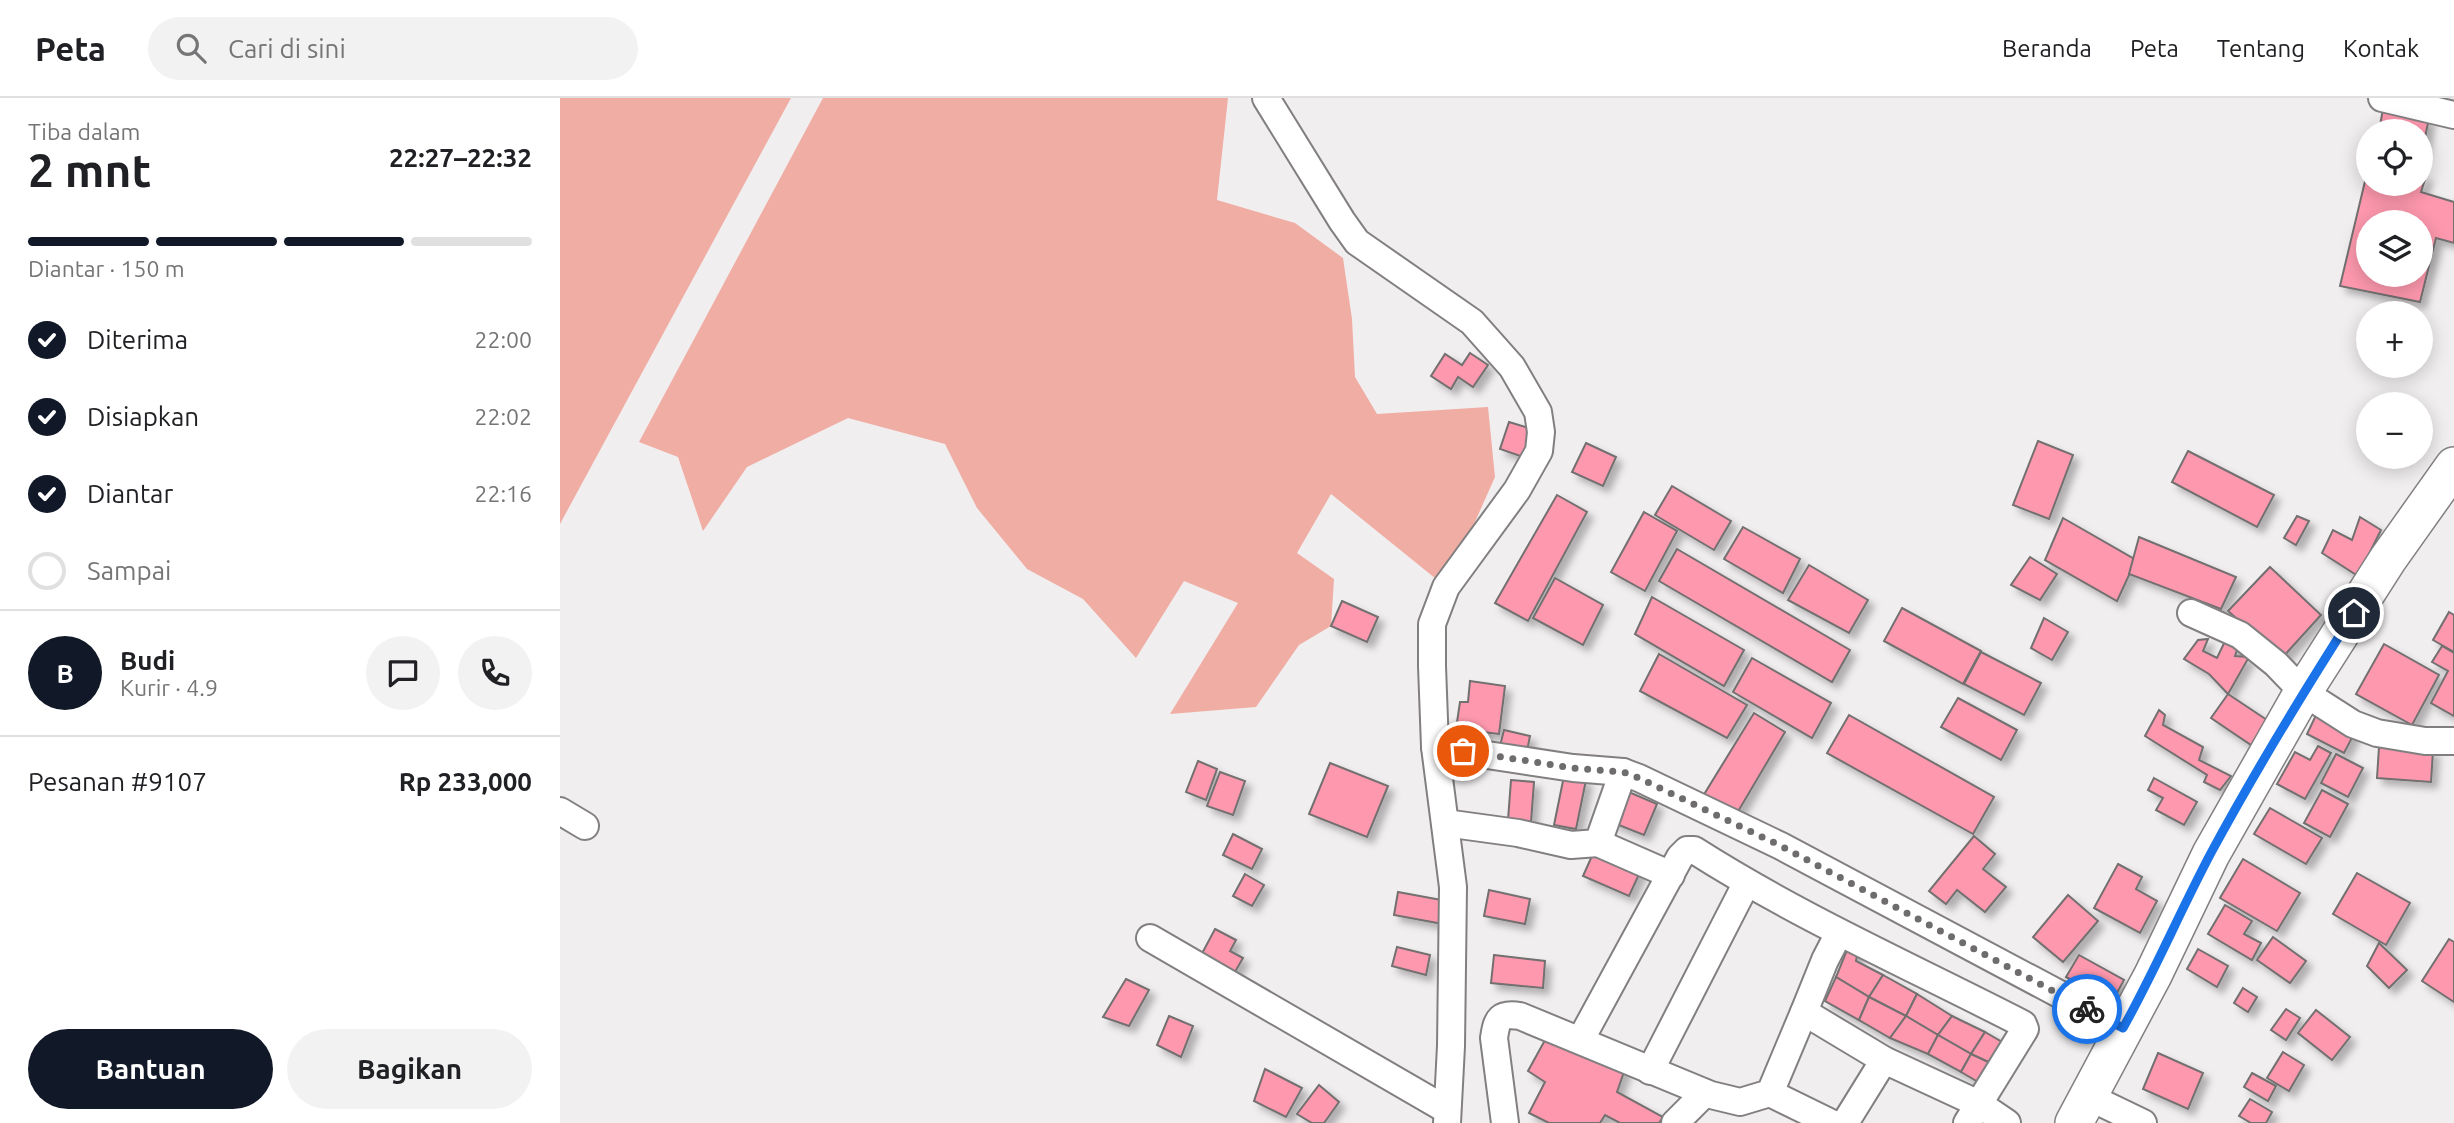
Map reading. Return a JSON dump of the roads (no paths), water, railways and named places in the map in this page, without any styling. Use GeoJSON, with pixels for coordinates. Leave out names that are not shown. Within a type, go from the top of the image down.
{"type":"FeatureCollection","features":[{"type":"Feature","properties":{"kind":"main road"},"geometry":{"type":"LineString","coordinates":[[2080,1109],[2153,975],[2211,853],[2303,692],[2388,559],[2454,466]]}},
{"type":"Feature","properties":{"kind":"street"},"geometry":{"type":"LineString","coordinates":[[1150,937],[1447,1116],[1451,1046],[1453,887],[1435,747],[1432,624],[1446,587],[1517,490],[1539,451],[1541,432],[1538,412],[1512,367],[1472,323],[1357,242],[1266,98]]}},
{"type":"Feature","properties":{"kind":"street"},"geometry":{"type":"LineString","coordinates":[[2382,98],[2454,115]]}},
{"type":"Feature","properties":{"kind":"street"},"geometry":{"type":"LineString","coordinates":[[2192,613],[2240,635],[2276,664],[2303,692],[2353,724],[2377,733],[2426,741],[2454,741]]}},
{"type":"Feature","properties":{"kind":"street"},"geometry":{"type":"LineString","coordinates":[[1435,747],[1573,768],[1623,772],[1781,846],[2123,1028]]}},
{"type":"Feature","properties":{"kind":"street"},"geometry":{"type":"LineString","coordinates":[[1598,843],[1623,772]]}},
{"type":"Feature","properties":{"kind":"street"},"geometry":{"type":"LineString","coordinates":[[560,811],[584,826]]}},
{"type":"Feature","properties":{"kind":"street"},"geometry":{"type":"LineString","coordinates":[[1445,823],[1518,833],[1571,845],[1598,843],[1671,875]]}},
{"type":"Feature","properties":{"kind":"street"},"geometry":{"type":"LineString","coordinates":[[1581,1039],[1683,853],[1694,850],[1746,884],[2023,1024],[2025,1029],[1973,1113]]}},
{"type":"Feature","properties":{"kind":"street"},"geometry":{"type":"LineString","coordinates":[[1650,1071],[1746,884]]}},
{"type":"Feature","properties":{"kind":"street"},"geometry":{"type":"LineString","coordinates":[[1770,1093],[1839,933]]}},
{"type":"Feature","properties":{"kind":"street"},"geometry":{"type":"LineString","coordinates":[[1804,1012],[1973,1113],[2007,1123]]}},
{"type":"Feature","properties":{"kind":"street"},"geometry":{"type":"LineString","coordinates":[[1505,1123],[1494,1038],[1496,1026],[1506,1014],[1520,1016],[1581,1039],[1705,1093],[1740,1102],[1770,1093],[1831,1123]]}},
{"type":"Feature","properties":{"kind":"street"},"geometry":{"type":"LineString","coordinates":[[1845,1123],[1884,1060]]}},
{"type":"Feature","properties":{"kind":"street"},"geometry":{"type":"LineString","coordinates":[[1675,1123],[1705,1093]]}},
{"type":"Feature","properties":{"kind":"street"},"geometry":{"type":"LineString","coordinates":[[2080,1109],[2143,1123]]}}]}
